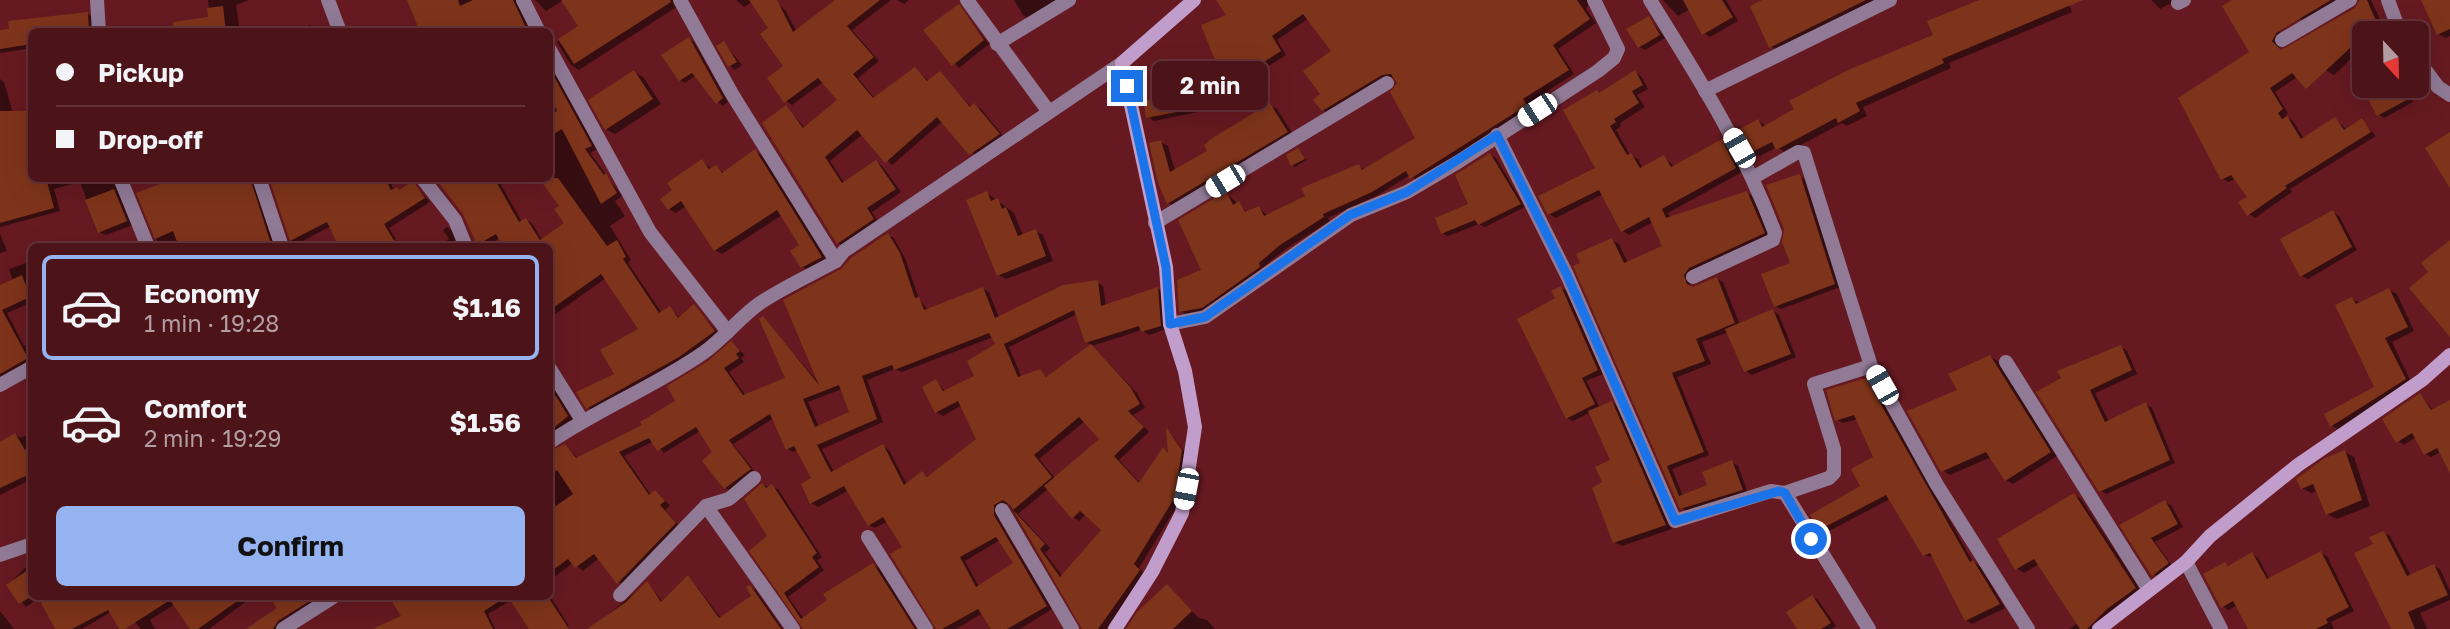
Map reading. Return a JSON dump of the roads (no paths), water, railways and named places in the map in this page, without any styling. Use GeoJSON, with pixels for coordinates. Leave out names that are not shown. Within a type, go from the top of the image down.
{"type":"FeatureCollection","features":[{"type":"Feature","properties":{"kind":"street"},"geometry":{"type":"LineString","coordinates":[[97,0],[99,28]]}},
{"type":"Feature","properties":{"kind":"street"},"geometry":{"type":"LineString","coordinates":[[328,0],[338,28]]}},
{"type":"Feature","properties":{"kind":"street"},"geometry":{"type":"LineString","coordinates":[[523,0],[537,28]]}},
{"type":"Feature","properties":{"kind":"street"},"geometry":{"type":"LineString","coordinates":[[680,0],[732,94],[836,261]]}},
{"type":"Feature","properties":{"kind":"street"},"geometry":{"type":"LineString","coordinates":[[967,0],[1049,112]]}},
{"type":"Feature","properties":{"kind":"street"},"geometry":{"type":"LineString","coordinates":[[997,44],[1069,0]]}},
{"type":"Feature","properties":{"kind":"street"},"geometry":{"type":"LineString","coordinates":[[553,440],[582,420],[596,416],[703,353],[760,303],[836,261],[844,251],[1122,62],[1194,0]]}},
{"type":"Feature","properties":{"kind":"street"},"geometry":{"type":"LineString","coordinates":[[1170,324],[1205,317],[1350,215],[1407,192],[1614,58],[1618,49],[1594,0]]}},
{"type":"Feature","properties":{"kind":"street"},"geometry":{"type":"LineString","coordinates":[[1650,0],[1754,177],[1776,237],[1693,277]]}},
{"type":"Feature","properties":{"kind":"street"},"geometry":{"type":"LineString","coordinates":[[1705,91],[1890,0]]}},
{"type":"Feature","properties":{"kind":"street"},"geometry":{"type":"LineString","coordinates":[[2282,40],[2350,0]]}},
{"type":"Feature","properties":{"kind":"street"},"geometry":{"type":"LineString","coordinates":[[2388,0],[2396,21]]}},
{"type":"Feature","properties":{"kind":"street"},"geometry":{"type":"LineString","coordinates":[[553,55],[650,232],[728,332]]}},
{"type":"Feature","properties":{"kind":"street"},"geometry":{"type":"LineString","coordinates":[[1115,629],[1152,572],[1182,513],[1195,427],[1185,371],[1170,324],[1166,267],[1122,62]]}},
{"type":"Feature","properties":{"kind":"street"},"geometry":{"type":"LineString","coordinates":[[2429,75],[2438,87],[2450,95]]}},
{"type":"Feature","properties":{"kind":"street"},"geometry":{"type":"LineString","coordinates":[[1155,223],[1387,83]]}},
{"type":"Feature","properties":{"kind":"street"},"geometry":{"type":"LineString","coordinates":[[1497,135],[1567,275],[1675,521],[1771,491],[1785,493],[1834,473],[1834,449],[1814,384],[1871,366]]}},
{"type":"Feature","properties":{"kind":"street"},"geometry":{"type":"LineString","coordinates":[[1754,177],[1798,152],[1804,153],[1871,366],[1937,485],[2028,629]]}},
{"type":"Feature","properties":{"kind":"street"},"geometry":{"type":"LineString","coordinates":[[122,182],[146,243]]}},
{"type":"Feature","properties":{"kind":"street"},"geometry":{"type":"LineString","coordinates":[[260,182],[281,243]]}},
{"type":"Feature","properties":{"kind":"street"},"geometry":{"type":"LineString","coordinates":[[425,182],[455,220],[465,243]]}},
{"type":"Feature","properties":{"kind":"street"},"geometry":{"type":"LineString","coordinates":[[2099,629],[2186,562],[2210,536],[2298,465],[2422,380],[2450,355]]}},
{"type":"Feature","properties":{"kind":"street"},"geometry":{"type":"LineString","coordinates":[[2006,362],[2149,590]]}},
{"type":"Feature","properties":{"kind":"street"},"geometry":{"type":"LineString","coordinates":[[0,385],[28,369]]}},
{"type":"Feature","properties":{"kind":"street"},"geometry":{"type":"LineString","coordinates":[[553,374],[582,420]]}},
{"type":"Feature","properties":{"kind":"street"},"geometry":{"type":"LineString","coordinates":[[620,595],[706,506],[729,499],[754,478]]}},
{"type":"Feature","properties":{"kind":"street"},"geometry":{"type":"LineString","coordinates":[[1785,493],[1869,629]]}},
{"type":"Feature","properties":{"kind":"street"},"geometry":{"type":"LineString","coordinates":[[706,506],[793,629]]}},
{"type":"Feature","properties":{"kind":"street"},"geometry":{"type":"LineString","coordinates":[[1002,510],[1072,629]]}},
{"type":"Feature","properties":{"kind":"street"},"geometry":{"type":"LineString","coordinates":[[868,537],[926,629]]}},
{"type":"Feature","properties":{"kind":"street"},"geometry":{"type":"LineString","coordinates":[[0,555],[28,545]]}},
{"type":"Feature","properties":{"kind":"street"},"geometry":{"type":"LineString","coordinates":[[2186,562],[2221,629]]}},
{"type":"Feature","properties":{"kind":"street"},"geometry":{"type":"LineString","coordinates":[[283,629],[303,624],[330,600]]}}]}
